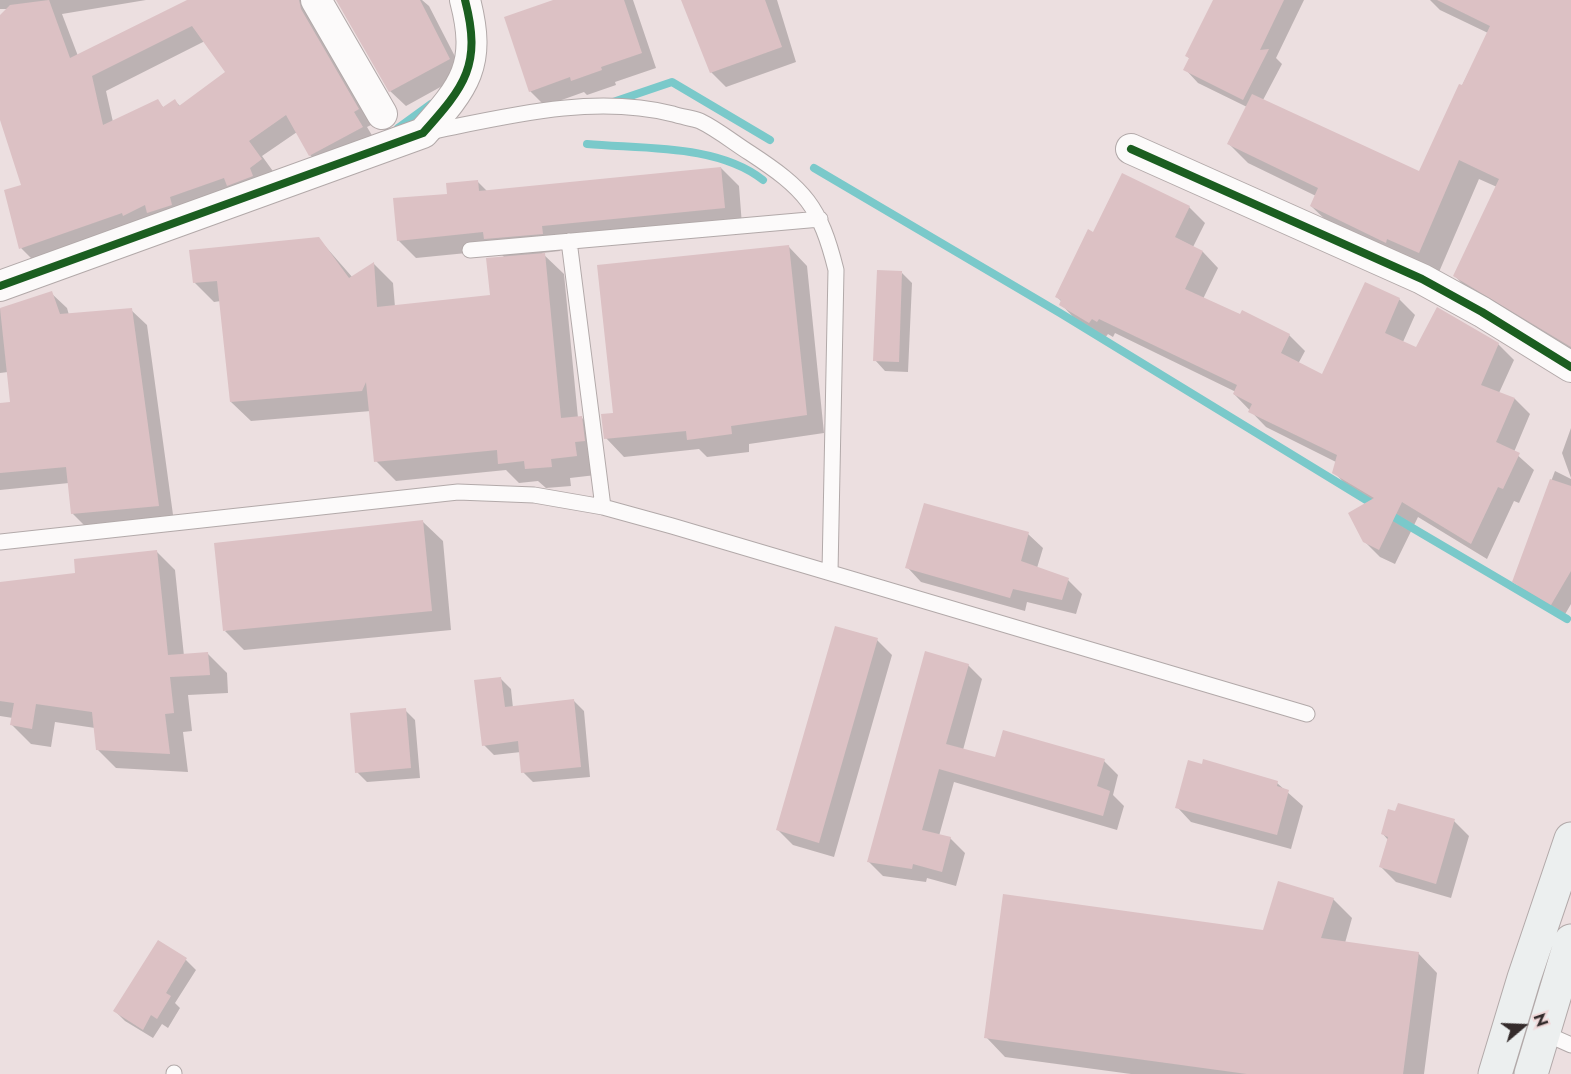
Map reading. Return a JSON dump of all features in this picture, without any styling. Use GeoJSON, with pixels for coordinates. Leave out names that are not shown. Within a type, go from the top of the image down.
{"type":"FeatureCollection","features":[{"type":"Feature","properties":{"kind":"main road"},"geometry":{"type":"LineString","coordinates":[[1495,1074],[1524,978],[1571,839]]}},
{"type":"Feature","properties":{"kind":"main road"},"geometry":{"type":"LineString","coordinates":[[1532,1074],[1557,1039],[1571,941]]}},
{"type":"Feature","properties":{"kind":"street"},"geometry":{"type":"LineString","coordinates":[[316,0],[381,114]]}},
{"type":"Feature","properties":{"kind":"street"},"geometry":{"type":"LineString","coordinates":[[0,286],[423,133],[450,103],[468,71],[473,35],[466,0]]}},
{"type":"Feature","properties":{"kind":"street"},"geometry":{"type":"LineString","coordinates":[[1131,149],[1422,279],[1482,312],[1571,368]]}},
{"type":"Feature","properties":{"kind":"lane"},"geometry":{"type":"LineString","coordinates":[[423,133],[552,110],[593,106],[649,108],[699,121],[786,177],[809,200],[820,219],[836,270],[830,572]]}},
{"type":"Feature","properties":{"kind":"lane"},"geometry":{"type":"LineString","coordinates":[[470,250],[820,219]]}},
{"type":"Feature","properties":{"kind":"lane"},"geometry":{"type":"LineString","coordinates":[[569,241],[603,507]]}},
{"type":"Feature","properties":{"kind":"lane"},"geometry":{"type":"LineString","coordinates":[[0,542],[458,492],[534,495],[603,507],[1307,714]]}},
{"type":"Feature","properties":{"kind":"building"},"geometry":{"type":"Polygon","coordinates":[[[49,0],[70,58],[187,0],[299,0],[301,9],[359,109],[354,112],[363,127],[309,156],[286,115],[249,141],[262,159],[250,168],[253,176],[227,186],[224,178],[170,197],[172,205],[147,213],[145,205],[123,216],[122,213],[19,249],[4,190],[21,185],[0,120],[0,15],[10,5],[49,0]],[[192,26],[92,76],[103,125],[158,99],[163,107],[175,99],[179,106],[225,72],[192,26]]]}},
{"type":"Feature","properties":{"kind":"building"},"geometry":{"type":"Polygon","coordinates":[[[336,0],[420,0],[450,59],[389,92],[336,0]]]}},
{"type":"Feature","properties":{"kind":"building"},"geometry":{"type":"Polygon","coordinates":[[[553,0],[624,0],[642,53],[601,67],[602,70],[571,81],[570,77],[529,92],[504,17],[553,0]]]}},
{"type":"Feature","properties":{"kind":"building"},"geometry":{"type":"Polygon","coordinates":[[[681,0],[765,0],[782,47],[710,73],[681,0]]]}},
{"type":"Feature","properties":{"kind":"building"},"geometry":{"type":"Polygon","coordinates":[[[1213,0],[1284,0],[1260,50],[1269,49],[1243,100],[1183,70],[1189,58],[1185,56],[1213,0]]]}},
{"type":"Feature","properties":{"kind":"building"},"geometry":{"type":"Polygon","coordinates":[[[1437,0],[1571,0],[1571,347],[1453,276],[1499,179],[1459,160],[1419,253],[1387,239],[1386,243],[1310,206],[1318,188],[1227,144],[1252,94],[1419,171],[1459,84],[1462,85],[1490,26],[1437,0]]]}},
{"type":"Feature","properties":{"kind":"building"},"geometry":{"type":"Polygon","coordinates":[[[721,167],[725,208],[542,226],[543,234],[484,239],[483,232],[397,241],[393,198],[447,194],[446,183],[478,180],[479,191],[721,167]]]}},
{"type":"Feature","properties":{"kind":"building"},"geometry":{"type":"Polygon","coordinates":[[[1122,173],[1190,206],[1175,237],[1203,251],[1185,289],[1240,314],[1242,310],[1290,334],[1281,353],[1322,374],[1365,282],[1400,298],[1385,333],[1416,347],[1437,307],[1499,343],[1481,385],[1515,398],[1496,442],[1520,453],[1503,489],[1498,487],[1471,544],[1402,502],[1379,550],[1363,542],[1348,513],[1374,498],[1332,473],[1337,455],[1248,412],[1252,404],[1233,394],[1237,385],[1099,319],[1097,322],[1092,319],[1089,323],[1059,305],[1061,300],[1055,297],[1088,229],[1093,232],[1122,173]]]}},
{"type":"Feature","properties":{"kind":"building"},"geometry":{"type":"Polygon","coordinates":[[[319,237],[349,278],[374,262],[377,307],[490,295],[486,258],[545,253],[561,418],[582,416],[585,441],[575,442],[577,456],[551,459],[552,467],[525,469],[524,461],[498,464],[497,450],[374,462],[366,382],[362,391],[230,402],[217,281],[193,283],[189,250],[319,237]]]}},
{"type":"Feature","properties":{"kind":"building"},"geometry":{"type":"Polygon","coordinates":[[[789,245],[807,415],[731,426],[732,434],[687,440],[686,431],[604,439],[601,414],[613,413],[597,265],[789,245]]]}},
{"type":"Feature","properties":{"kind":"building"},"geometry":{"type":"Polygon","coordinates":[[[877,270],[902,271],[899,362],[873,361],[877,270]]]}},
{"type":"Feature","properties":{"kind":"building"},"geometry":{"type":"Polygon","coordinates":[[[52,291],[60,314],[132,308],[159,506],[71,514],[66,467],[0,473],[0,403],[10,402],[0,308],[52,291]]]}},
{"type":"Feature","properties":{"kind":"building"},"geometry":{"type":"Polygon","coordinates":[[[1550,479],[1571,486],[1571,571],[1551,605],[1512,582],[1550,479]]]}},
{"type":"Feature","properties":{"kind":"building"},"geometry":{"type":"Polygon","coordinates":[[[924,503],[1029,532],[1021,561],[1069,578],[1062,600],[1013,589],[1010,598],[905,568],[924,503]]]}},
{"type":"Feature","properties":{"kind":"building"},"geometry":{"type":"Polygon","coordinates":[[[423,520],[432,611],[223,631],[214,543],[423,520]]]}},
{"type":"Feature","properties":{"kind":"building"},"geometry":{"type":"Polygon","coordinates":[[[157,550],[168,655],[208,652],[210,675],[170,677],[174,713],[165,714],[170,754],[96,750],[92,712],[36,704],[32,729],[10,725],[14,703],[0,701],[0,582],[75,573],[74,559],[157,550]]]}},
{"type":"Feature","properties":{"kind":"building"},"geometry":{"type":"Polygon","coordinates":[[[835,626],[878,638],[819,843],[776,830],[835,626]]]}},
{"type":"Feature","properties":{"kind":"building"},"geometry":{"type":"Polygon","coordinates":[[[925,651],[969,664],[946,744],[995,757],[1003,730],[1105,759],[1097,786],[1110,791],[1103,816],[939,769],[922,830],[951,837],[942,872],[913,864],[912,869],[867,862],[925,651]]]}},
{"type":"Feature","properties":{"kind":"building"},"geometry":{"type":"Polygon","coordinates":[[[501,677],[505,707],[574,699],[581,767],[521,773],[518,741],[482,746],[474,680],[501,677]]]}},
{"type":"Feature","properties":{"kind":"building"},"geometry":{"type":"Polygon","coordinates":[[[406,708],[411,768],[355,773],[350,713],[406,708]]]}},
{"type":"Feature","properties":{"kind":"building"},"geometry":{"type":"Polygon","coordinates":[[[1203,759],[1278,781],[1277,786],[1289,790],[1277,835],[1175,808],[1188,760],[1202,764],[1203,759]]]}},
{"type":"Feature","properties":{"kind":"building"},"geometry":{"type":"Polygon","coordinates":[[[1398,803],[1455,819],[1436,884],[1379,867],[1388,837],[1381,834],[1388,809],[1395,811],[1398,803]]]}},
{"type":"Feature","properties":{"kind":"building"},"geometry":{"type":"Polygon","coordinates":[[[1278,881],[1334,898],[1321,938],[1419,952],[1403,1074],[1247,1074],[984,1038],[1003,894],[1263,930],[1278,881]]]}},
{"type":"Feature","properties":{"kind":"building"},"geometry":{"type":"Polygon","coordinates":[[[158,940],[187,958],[166,993],[171,996],[157,1019],[151,1015],[143,1030],[113,1011],[158,940]]]}},
{"type":"Feature","properties":{"kind":"waterway"},"geometry":{"type":"LineString","coordinates":[[613,102],[672,82],[770,140]]}},
{"type":"Feature","properties":{"kind":"waterway"},"geometry":{"type":"LineString","coordinates":[[398,128],[431,104]]}},
{"type":"Feature","properties":{"kind":"waterway"},"geometry":{"type":"LineString","coordinates":[[587,144],[679,150],[702,154],[745,168],[763,180]]}},
{"type":"Feature","properties":{"kind":"waterway"},"geometry":{"type":"LineString","coordinates":[[814,168],[1060,313],[1376,506]]}},
{"type":"Feature","properties":{"kind":"waterway"},"geometry":{"type":"LineString","coordinates":[[1387,513],[1567,619]]}},
{"type":"Feature","properties":{"kind":"cycle path"},"geometry":{"type":"LineString","coordinates":[[0,286],[423,133],[450,102],[466,73],[472,42],[465,0]]}},
{"type":"Feature","properties":{"kind":"cycle path"},"geometry":{"type":"LineString","coordinates":[[1131,149],[1422,279],[1482,312],[1571,367]]}}]}
